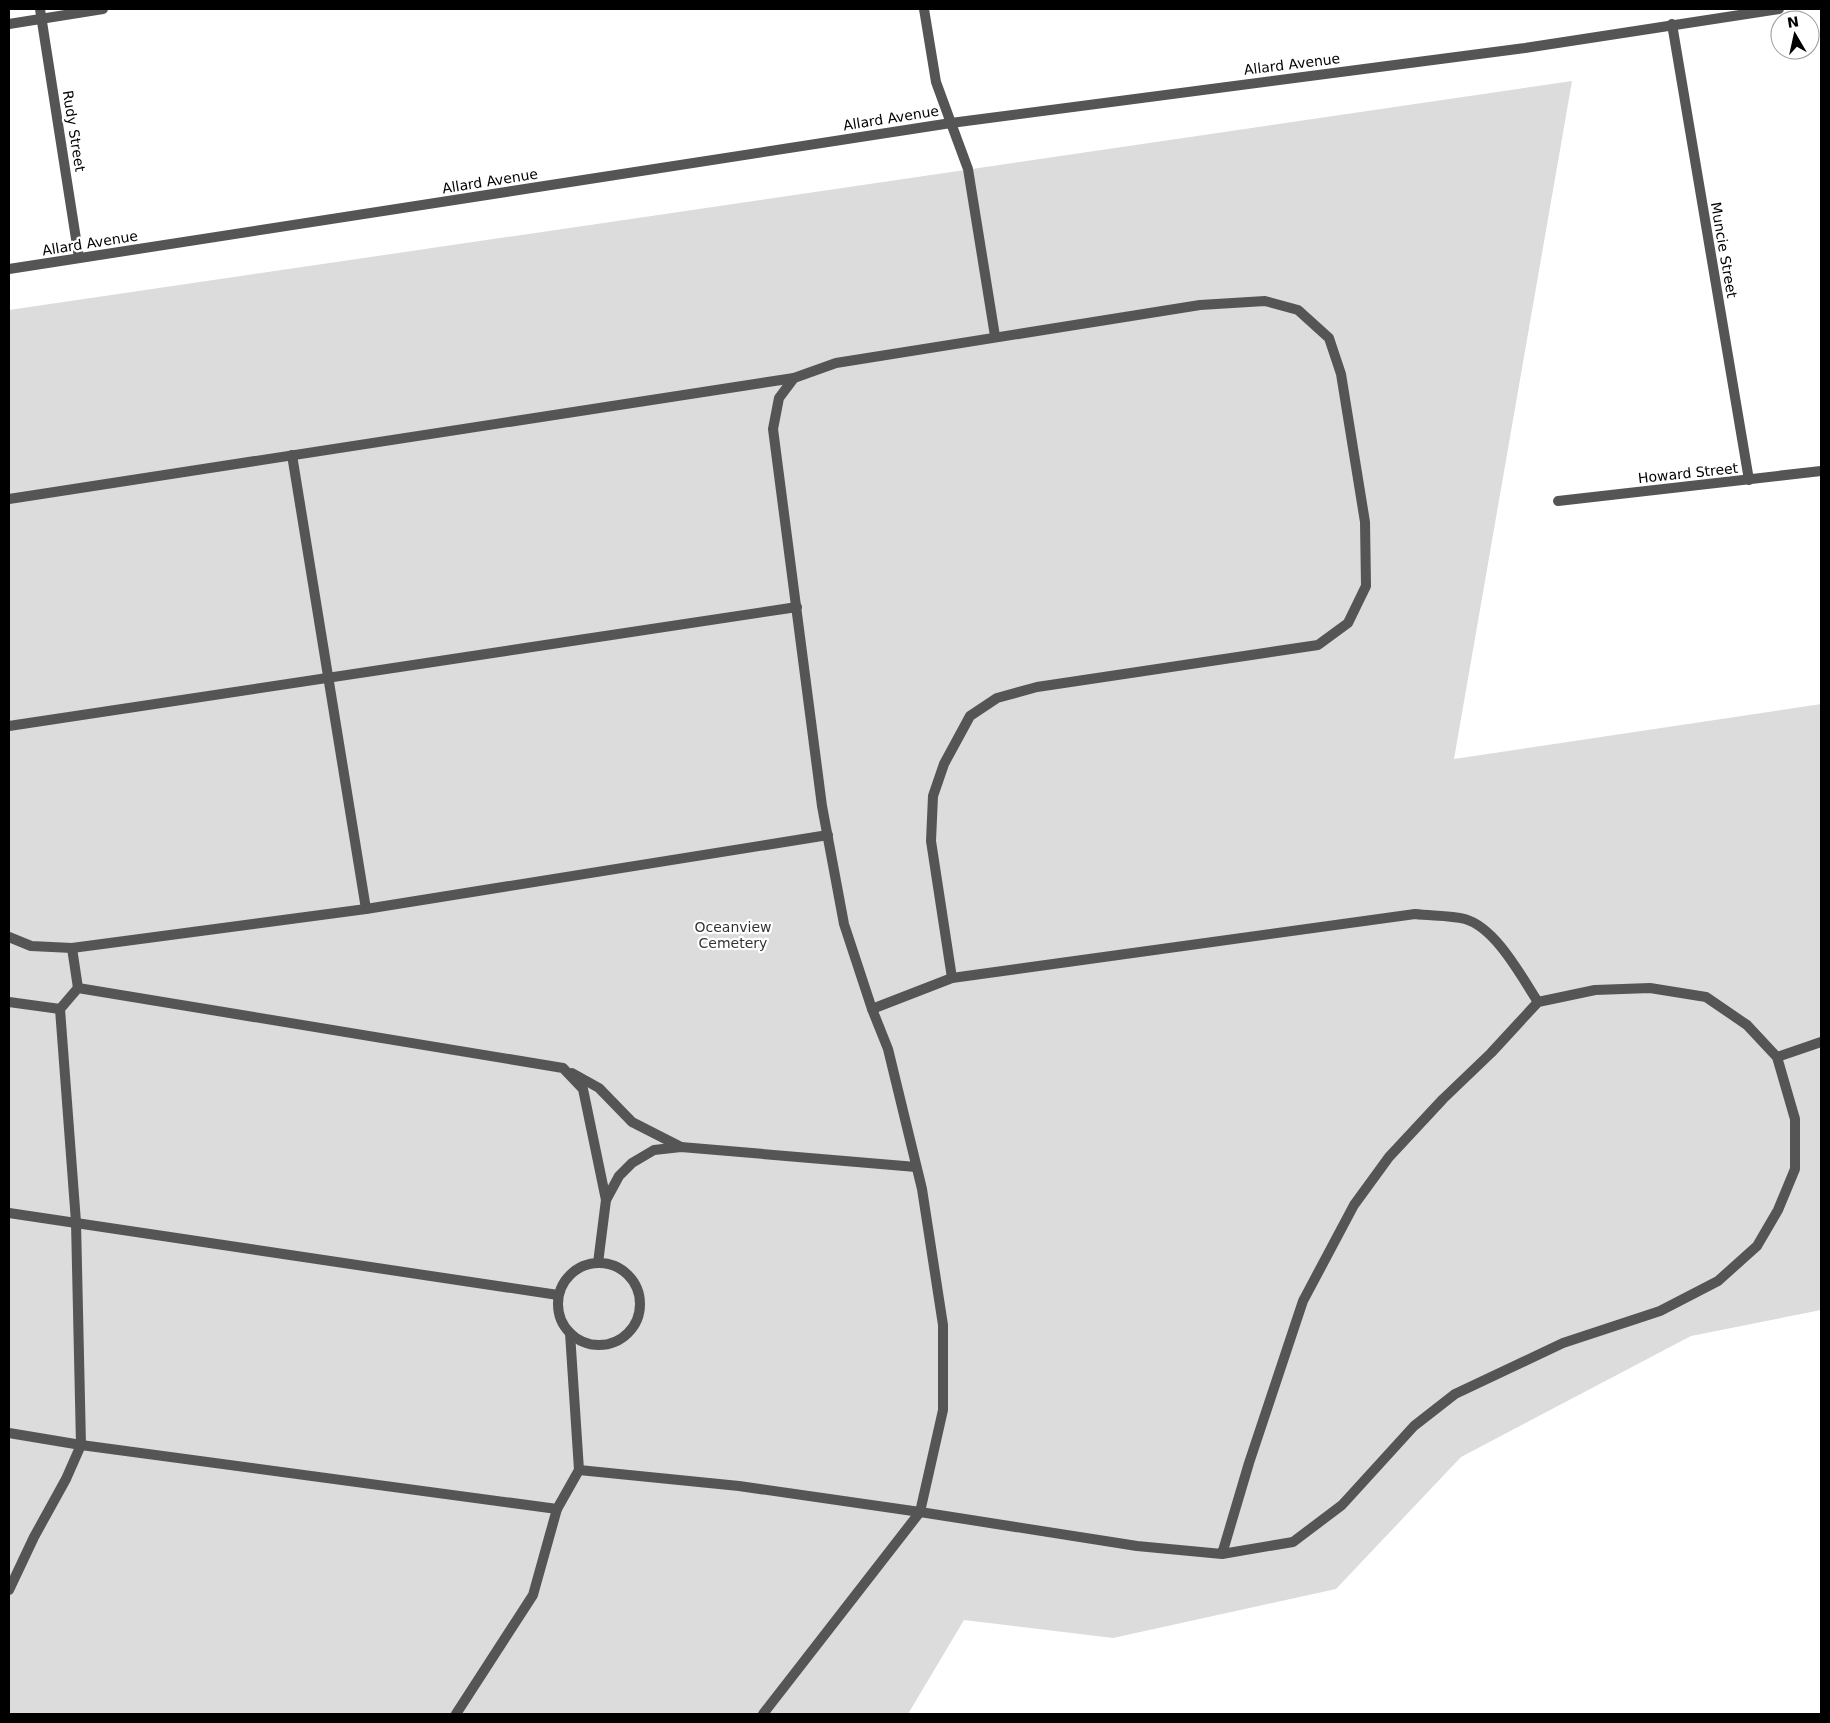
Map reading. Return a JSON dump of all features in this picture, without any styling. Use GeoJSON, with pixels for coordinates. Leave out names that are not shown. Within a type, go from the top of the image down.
{"type":"FeatureCollection","features":[{"type":"Feature","properties":{"kind":"street"},"geometry":{"type":"LineString","coordinates":[[9,24],[41,14],[103,9]]}},
{"type":"Feature","properties":{"kind":"street"},"geometry":{"type":"LineString","coordinates":[[924,9],[936,82],[968,169],[995,336]]}},
{"type":"Feature","properties":{"kind":"street","name":"Allard Avenue"},"geometry":{"type":"LineString","coordinates":[[9,269],[950,123],[1515,49],[1779,9]]}},
{"type":"Feature","properties":{"kind":"street","name":"Rudy Street"},"geometry":{"type":"LineString","coordinates":[[41,14],[79,258]]}},
{"type":"Feature","properties":{"kind":"street","name":"Muncie Street"},"geometry":{"type":"LineString","coordinates":[[1672,24],[1748,480]]}},
{"type":"Feature","properties":{"kind":"street"},"geometry":{"type":"LineString","coordinates":[[9,499],[794,378],[836,363],[995,336],[1200,305],[1266,301],[1298,310],[1329,338],[1341,374],[1365,522],[1366,586],[1348,623],[1318,645],[1037,687],[997,698],[970,716],[944,764],[933,796],[931,841],[952,978]]}},
{"type":"Feature","properties":{"kind":"street"},"geometry":{"type":"LineString","coordinates":[[763,1714],[920,1512],[943,1410],[943,1325],[922,1190],[888,1049],[872,1009],[844,924],[822,806],[773,429],[779,398],[794,378]]}},
{"type":"Feature","properties":{"kind":"street"},"geometry":{"type":"LineString","coordinates":[[292,455],[366,910]]}},
{"type":"Feature","properties":{"kind":"street","name":"Howard Street"},"geometry":{"type":"LineString","coordinates":[[1558,501],[1821,471]]}},
{"type":"Feature","properties":{"kind":"street"},"geometry":{"type":"LineString","coordinates":[[9,726],[797,607]]}},
{"type":"Feature","properties":{"kind":"street"},"geometry":{"type":"LineString","coordinates":[[9,938],[31,946],[72,948],[366,910],[828,835]]}},
{"type":"Feature","properties":{"kind":"street"},"geometry":{"type":"LineString","coordinates":[[872,1009],[952,978],[1415,914],[1466,919],[1484,929],[1502,949],[1538,1002]]}},
{"type":"Feature","properties":{"kind":"street"},"geometry":{"type":"LineString","coordinates":[[9,1590],[34,1537],[66,1479],[81,1445],[76,1222],[60,1009],[78,988],[72,948]]}},
{"type":"Feature","properties":{"kind":"street"},"geometry":{"type":"LineString","coordinates":[[78,988],[563,1068],[599,1088],[632,1122],[681,1147]]}},
{"type":"Feature","properties":{"kind":"street"},"geometry":{"type":"LineString","coordinates":[[579,1470],[739,1486],[1137,1546],[1222,1554],[1293,1542],[1342,1505],[1414,1426],[1455,1394],[1563,1343],[1660,1311],[1718,1281],[1757,1246],[1778,1210],[1795,1169],[1795,1119],[1777,1057],[1747,1025],[1706,997],[1650,988],[1595,990],[1538,1002],[1389,1157],[1354,1205],[1303,1301],[1249,1463],[1222,1554]]}},
{"type":"Feature","properties":{"kind":"street"},"geometry":{"type":"LineString","coordinates":[[9,1002],[60,1009]]}},
{"type":"Feature","properties":{"kind":"street"},"geometry":{"type":"LineString","coordinates":[[1777,1057],[1821,1042]]}},
{"type":"Feature","properties":{"kind":"street"},"geometry":{"type":"LineString","coordinates":[[563,1068],[583,1088],[606,1200],[598,1263]]}},
{"type":"Feature","properties":{"kind":"street"},"geometry":{"type":"LineString","coordinates":[[606,1200],[619,1176],[632,1163],[654,1150],[681,1147],[916,1167]]}},
{"type":"Feature","properties":{"kind":"street"},"geometry":{"type":"LineString","coordinates":[[9,1213],[558,1296]]}},
{"type":"Feature","properties":{"kind":"street"},"geometry":{"type":"LineString","coordinates":[[598,1263],[612,1265],[624,1271],[633,1281],[639,1294],[640,1307],[637,1320],[629,1332],[619,1340],[590,1346],[580,1342],[562,1322],[558,1309],[558,1296],[563,1283],[573,1272],[584,1265],[598,1263]]}},
{"type":"Feature","properties":{"kind":"street"},"geometry":{"type":"LineString","coordinates":[[456,1714],[532,1595],[557,1509],[579,1470],[570,1333]]}},
{"type":"Feature","properties":{"kind":"street"},"geometry":{"type":"LineString","coordinates":[[9,1433],[81,1445],[557,1509]]}},
{"type":"Feature","properties":{"kind":"green space","name":"Oceanview Cemetery"},"geometry":{"type":"Polygon","coordinates":[[[1572,81],[1454,759],[1821,704],[1821,1310],[1691,1336],[1461,1457],[1336,1589],[1113,1638],[964,1620],[908,1714],[9,1714],[9,310],[1572,81]]]}}]}
